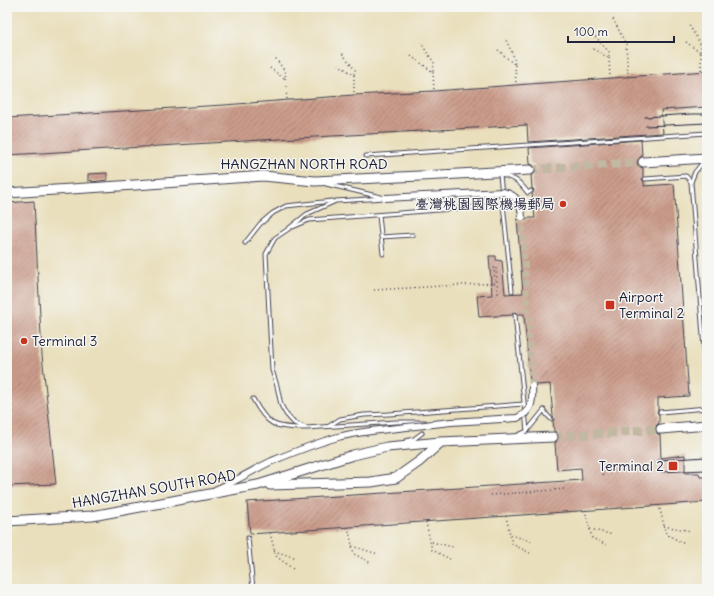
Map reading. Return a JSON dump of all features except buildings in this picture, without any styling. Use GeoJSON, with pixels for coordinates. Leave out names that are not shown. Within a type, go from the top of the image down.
{"type":"FeatureCollection","features":[{"type":"Feature","properties":{"kind":"street"},"geometry":{"type":"LineString","coordinates":[[643,162],[707,158]]}},
{"type":"Feature","properties":{"kind":"street","name":"HANGZHAN NORTH ROAD"},"geometry":{"type":"LineString","coordinates":[[7,192],[263,176],[315,181],[441,176],[530,170]]}},
{"type":"Feature","properties":{"kind":"street"},"geometry":{"type":"LineString","coordinates":[[385,198],[503,192],[509,193],[515,197],[519,203],[522,217]]}},
{"type":"Feature","properties":{"kind":"street"},"geometry":{"type":"LineString","coordinates":[[195,497],[228,485],[270,462],[339,437],[375,431],[397,425],[517,418],[522,416],[531,405],[533,398],[532,386]]}},
{"type":"Feature","properties":{"kind":"street"},"geometry":{"type":"LineString","coordinates":[[661,429],[707,426]]}},
{"type":"Feature","properties":{"kind":"street","name":"HANGZHAN SOUTH ROAD"},"geometry":{"type":"LineString","coordinates":[[7,521],[92,516],[258,485],[354,455],[387,447],[440,442],[553,437]]}},
{"type":"Feature","properties":{"kind":"street","name":"HANGZHAN SOUTH ROAD"},"geometry":{"type":"LineString","coordinates":[[258,485],[370,482],[396,478],[420,461],[440,442]]}},
{"type":"Feature","properties":{"kind":"lane"},"geometry":{"type":"LineString","coordinates":[[366,156],[707,133]]}},
{"type":"Feature","properties":{"kind":"lane"},"geometry":{"type":"LineString","coordinates":[[707,158],[695,172],[691,182],[707,387]]}},
{"type":"Feature","properties":{"kind":"lane"},"geometry":{"type":"LineString","coordinates":[[485,172],[512,178],[522,184],[530,192]]}},
{"type":"Feature","properties":{"kind":"lane"},"geometry":{"type":"LineString","coordinates":[[500,175],[512,291]]}},
{"type":"Feature","properties":{"kind":"lane"},"geometry":{"type":"LineString","coordinates":[[645,179],[686,176],[691,182]]}},
{"type":"Feature","properties":{"kind":"lane"},"geometry":{"type":"LineString","coordinates":[[315,181],[385,198]]}},
{"type":"Feature","properties":{"kind":"lane"},"geometry":{"type":"LineString","coordinates":[[245,242],[260,224],[273,212],[286,206],[385,198]]}},
{"type":"Feature","properties":{"kind":"lane"},"geometry":{"type":"LineString","coordinates":[[306,428],[294,423],[286,414],[281,405],[272,370],[266,254],[275,238],[307,214],[336,201]]}},
{"type":"Feature","properties":{"kind":"lane"},"geometry":{"type":"LineString","coordinates":[[287,230],[309,220],[503,205]]}},
{"type":"Feature","properties":{"kind":"lane"},"geometry":{"type":"LineString","coordinates":[[379,215],[383,254]]}},
{"type":"Feature","properties":{"kind":"lane"},"geometry":{"type":"LineString","coordinates":[[381,237],[414,235]]}},
{"type":"Feature","properties":{"kind":"lane"},"geometry":{"type":"LineString","coordinates":[[515,315],[527,431]]}},
{"type":"Feature","properties":{"kind":"lane"},"geometry":{"type":"LineString","coordinates":[[253,399],[266,419],[275,425],[289,428],[397,425]]}},
{"type":"Feature","properties":{"kind":"lane"},"geometry":{"type":"LineString","coordinates":[[327,427],[340,419],[364,415],[524,404]]}},
{"type":"Feature","properties":{"kind":"lane"},"geometry":{"type":"LineString","coordinates":[[660,412],[707,408]]}},
{"type":"Feature","properties":{"kind":"lane"},"geometry":{"type":"LineString","coordinates":[[505,440],[527,431],[544,410],[551,419]]}},
{"type":"Feature","properties":{"kind":"lane"},"geometry":{"type":"LineString","coordinates":[[387,447],[414,439],[422,433]]}},
{"type":"Feature","properties":{"kind":"lane"},"geometry":{"type":"LineString","coordinates":[[248,538],[252,589]]}},
{"type":"Feature","properties":{"kind":"path"},"geometry":{"type":"LineString","coordinates":[[612,19],[626,44],[628,77]]}},
{"type":"Feature","properties":{"kind":"path"},"geometry":{"type":"LineString","coordinates":[[689,25],[701,45],[701,72]]}},
{"type":"Feature","properties":{"kind":"path"},"geometry":{"type":"LineString","coordinates":[[595,36],[609,52],[610,78]]}},
{"type":"Feature","properties":{"kind":"path"},"geometry":{"type":"LineString","coordinates":[[505,38],[514,57],[516,85]]}},
{"type":"Feature","properties":{"kind":"path"},"geometry":{"type":"LineString","coordinates":[[686,42],[701,53]]}},
{"type":"Feature","properties":{"kind":"path"},"geometry":{"type":"LineString","coordinates":[[421,43],[434,63],[434,91]]}},
{"type":"Feature","properties":{"kind":"path"},"geometry":{"type":"LineString","coordinates":[[593,49],[609,58]]}},
{"type":"Feature","properties":{"kind":"path"},"geometry":{"type":"LineString","coordinates":[[498,50],[515,65]]}},
{"type":"Feature","properties":{"kind":"path"},"geometry":{"type":"LineString","coordinates":[[342,53],[354,70],[354,95]]}},
{"type":"Feature","properties":{"kind":"path"},"geometry":{"type":"LineString","coordinates":[[274,56],[286,73],[286,100]]}},
{"type":"Feature","properties":{"kind":"path"},"geometry":{"type":"LineString","coordinates":[[412,56],[433,72]]}},
{"type":"Feature","properties":{"kind":"path"},"geometry":{"type":"LineString","coordinates":[[338,64],[354,76]]}},
{"type":"Feature","properties":{"kind":"path"},"geometry":{"type":"LineString","coordinates":[[270,68],[285,78]]}},
{"type":"Feature","properties":{"kind":"path"},"geometry":{"type":"LineString","coordinates":[[374,290],[495,283],[494,268],[496,267],[498,295]]}},
{"type":"Feature","properties":{"kind":"path"},"geometry":{"type":"LineString","coordinates":[[603,466],[603,475]]}},
{"type":"Feature","properties":{"kind":"path"},"geometry":{"type":"LineString","coordinates":[[491,495],[565,489]]}},
{"type":"Feature","properties":{"kind":"path"},"geometry":{"type":"LineString","coordinates":[[659,505],[666,534],[683,543]]}},
{"type":"Feature","properties":{"kind":"path"},"geometry":{"type":"LineString","coordinates":[[585,510],[592,538],[609,546]]}},
{"type":"Feature","properties":{"kind":"path"},"geometry":{"type":"LineString","coordinates":[[506,516],[512,544],[530,553]]}},
{"type":"Feature","properties":{"kind":"path"},"geometry":{"type":"LineString","coordinates":[[426,522],[432,550],[450,559]]}},
{"type":"Feature","properties":{"kind":"path"},"geometry":{"type":"LineString","coordinates":[[664,526],[691,531]]}},
{"type":"Feature","properties":{"kind":"path"},"geometry":{"type":"LineString","coordinates":[[348,527],[354,554],[371,564]]}},
{"type":"Feature","properties":{"kind":"path"},"geometry":{"type":"LineString","coordinates":[[590,529],[613,535]]}},
{"type":"Feature","properties":{"kind":"path"},"geometry":{"type":"LineString","coordinates":[[270,533],[276,556],[293,569]]}},
{"type":"Feature","properties":{"kind":"path"},"geometry":{"type":"LineString","coordinates":[[510,535],[534,542]]}},
{"type":"Feature","properties":{"kind":"path"},"geometry":{"type":"LineString","coordinates":[[431,542],[453,547]]}},
{"type":"Feature","properties":{"kind":"path"},"geometry":{"type":"LineString","coordinates":[[352,546],[378,554]]}},
{"type":"Feature","properties":{"kind":"path"},"geometry":{"type":"LineString","coordinates":[[274,551],[297,558]]}},
{"type":"Feature","properties":{"kind":"tunnel"},"geometry":{"type":"LineString","coordinates":[[530,170],[643,162]]}},
{"type":"Feature","properties":{"kind":"tunnel"},"geometry":{"type":"LineString","coordinates":[[522,217],[532,386]]}},
{"type":"Feature","properties":{"kind":"tunnel"},"geometry":{"type":"LineString","coordinates":[[553,437],[661,429]]}},
{"type":"Feature","properties":{"kind":"tram line"},"geometry":{"type":"LineString","coordinates":[[645,117],[707,114]]}},
{"type":"Feature","properties":{"kind":"tram line"},"geometry":{"type":"LineString","coordinates":[[646,126],[707,123]]}},
{"type":"Feature","properties":{"kind":"tram line"},"geometry":{"type":"LineString","coordinates":[[658,460],[707,457]]}},
{"type":"Feature","properties":{"kind":"tram line"},"geometry":{"type":"LineString","coordinates":[[658,472],[707,470]]}},
{"type":"Feature","properties":{"kind":"place","name":"臺灣桃園國際機場郵局"},"geometry":{"type":"Point","coordinates":[563,204]}},
{"type":"Feature","properties":{"kind":"place","name":"Airport Terminal 2"},"geometry":{"type":"Point","coordinates":[610,305]}},
{"type":"Feature","properties":{"kind":"place","name":"Terminal 3"},"geometry":{"type":"Point","coordinates":[24,341]}},
{"type":"Feature","properties":{"kind":"place","name":"Terminal 2"},"geometry":{"type":"Point","coordinates":[673,466]}}]}
